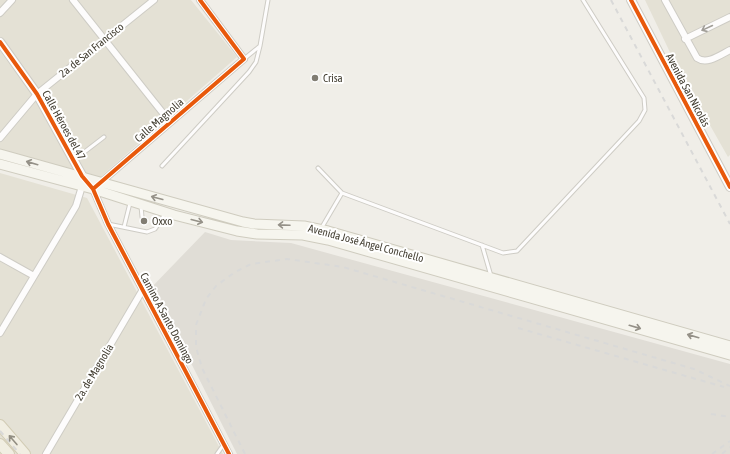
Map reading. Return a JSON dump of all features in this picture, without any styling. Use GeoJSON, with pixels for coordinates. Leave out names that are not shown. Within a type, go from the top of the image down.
{"type":"FeatureCollection","features":[{"type":"Feature","properties":{"kind":"main road","name":"Avenida José Ángel Conchello"},"geometry":{"type":"LineString","coordinates":[[0,154],[83,182],[93,189],[165,212],[246,233],[303,235],[322,239],[730,355]]}},
{"type":"Feature","properties":{"kind":"main road","name":"Avenida José Ángel Conchello"},"geometry":{"type":"LineString","coordinates":[[0,164],[83,182],[101,183],[254,224],[286,224],[321,229],[730,346]]}},
{"type":"Feature","properties":{"kind":"main road"},"geometry":{"type":"LineString","coordinates":[[0,425],[25,454]]}},
{"type":"Feature","properties":{"kind":"main road"},"geometry":{"type":"LineString","coordinates":[[0,444],[9,454]]}},
{"type":"Feature","properties":{"kind":"street"},"geometry":{"type":"LineString","coordinates":[[0,13],[12,0]]}},
{"type":"Feature","properties":{"kind":"street"},"geometry":{"type":"LineString","coordinates":[[73,0],[170,122]]}},
{"type":"Feature","properties":{"kind":"street","name":"2a. de San Francisco"},"geometry":{"type":"LineString","coordinates":[[0,138],[36,94],[154,0]]}},
{"type":"Feature","properties":{"kind":"street"},"geometry":{"type":"LineString","coordinates":[[200,0],[244,59]]}},
{"type":"Feature","properties":{"kind":"street","name":"Avenida San Nicolás"},"geometry":{"type":"LineString","coordinates":[[632,0],[730,187]]}},
{"type":"Feature","properties":{"kind":"street"},"geometry":{"type":"LineString","coordinates":[[665,0],[694,55],[699,60],[711,59],[730,50]]}},
{"type":"Feature","properties":{"kind":"street"},"geometry":{"type":"LineString","coordinates":[[685,38],[730,17]]}},
{"type":"Feature","properties":{"kind":"street","name":"Calle Héroes del 47"},"geometry":{"type":"LineString","coordinates":[[0,42],[36,94],[73,160],[83,182]]}},
{"type":"Feature","properties":{"kind":"street","name":"Calle Magnolia"},"geometry":{"type":"LineString","coordinates":[[93,189],[244,59]]}},
{"type":"Feature","properties":{"kind":"street"},"geometry":{"type":"LineString","coordinates":[[0,333],[76,206],[83,182]]}},
{"type":"Feature","properties":{"kind":"street","name":"Camino A Santo Domingo"},"geometry":{"type":"LineString","coordinates":[[93,189],[108,224],[142,291],[229,454]]}},
{"type":"Feature","properties":{"kind":"street"},"geometry":{"type":"LineString","coordinates":[[0,257],[34,276]]}},
{"type":"Feature","properties":{"kind":"street","name":"2a. de Magnolia"},"geometry":{"type":"LineString","coordinates":[[46,454],[142,291]]}},
{"type":"Feature","properties":{"kind":"lane"},"geometry":{"type":"LineString","coordinates":[[162,166],[249,72],[256,62],[268,0]]}},
{"type":"Feature","properties":{"kind":"lane"},"geometry":{"type":"LineString","coordinates":[[318,168],[342,193],[503,253],[517,251],[639,121],[645,110],[644,98],[583,0]]}},
{"type":"Feature","properties":{"kind":"lane"},"geometry":{"type":"LineString","coordinates":[[244,59],[260,46]]}},
{"type":"Feature","properties":{"kind":"lane"},"geometry":{"type":"LineString","coordinates":[[73,160],[104,137]]}},
{"type":"Feature","properties":{"kind":"lane"},"geometry":{"type":"LineString","coordinates":[[321,229],[342,193]]}},
{"type":"Feature","properties":{"kind":"lane"},"geometry":{"type":"LineString","coordinates":[[124,227],[130,201]]}},
{"type":"Feature","properties":{"kind":"lane"},"geometry":{"type":"LineString","coordinates":[[141,204],[142,217]]}},
{"type":"Feature","properties":{"kind":"lane"},"geometry":{"type":"LineString","coordinates":[[108,224],[147,232],[155,229],[165,212]]}},
{"type":"Feature","properties":{"kind":"lane"},"geometry":{"type":"LineString","coordinates":[[142,225],[143,231]]}},
{"type":"Feature","properties":{"kind":"lane"},"geometry":{"type":"LineString","coordinates":[[482,245],[492,279]]}},
{"type":"Feature","properties":{"kind":"lane"},"geometry":{"type":"LineString","coordinates":[[217,454],[224,444]]}},
{"type":"Feature","properties":{"kind":"shaded area"},"geometry":{"type":"Polygon","coordinates":[[[0,0],[191,0],[237,57],[98,179],[0,150],[0,0]]]}},
{"type":"Feature","properties":{"kind":"shaded area"},"geometry":{"type":"Polygon","coordinates":[[[645,0],[730,0],[730,155],[728,157],[677,67],[645,0]]]}},
{"type":"Feature","properties":{"kind":"shaded area"},"geometry":{"type":"Polygon","coordinates":[[[0,173],[87,198],[223,454],[0,454],[0,173]]]}},
{"type":"Feature","properties":{"kind":"shaded area"},"geometry":{"type":"Polygon","coordinates":[[[205,232],[231,240],[291,243],[730,364],[730,454],[237,454],[192,365],[148,291],[205,232]]]}},
{"type":"Feature","properties":{"kind":"railway"},"geometry":{"type":"LineString","coordinates":[[611,0],[730,224]]}},
{"type":"Feature","properties":{"kind":"railway"},"geometry":{"type":"LineString","coordinates":[[245,454],[202,368],[196,347],[196,325],[206,299],[216,286],[235,272],[251,264],[287,259],[343,267],[694,369],[730,386]]}},
{"type":"Feature","properties":{"kind":"railway"},"geometry":{"type":"LineString","coordinates":[[518,328],[724,387]]}},
{"type":"Feature","properties":{"kind":"railway"},"geometry":{"type":"LineString","coordinates":[[711,414],[730,417]]}},
{"type":"Feature","properties":{"kind":"railway"},"geometry":{"type":"LineString","coordinates":[[0,431],[20,454]]}},
{"type":"Feature","properties":{"kind":"railway"},"geometry":{"type":"LineString","coordinates":[[712,454],[730,441]]}},
{"type":"Feature","properties":{"kind":"railway"},"geometry":{"type":"LineString","coordinates":[[722,454],[730,447]]}},
{"type":"Feature","properties":{"kind":"cycle path"},"geometry":{"type":"LineString","coordinates":[[93,189],[244,59],[200,0]]}},
{"type":"Feature","properties":{"kind":"cycle path"},"geometry":{"type":"LineString","coordinates":[[631,0],[730,187]]}},
{"type":"Feature","properties":{"kind":"cycle path"},"geometry":{"type":"LineString","coordinates":[[0,42],[37,94],[82,176],[93,189],[108,224],[229,454]]}},
{"type":"Feature","properties":{"kind":"place","name":"Crisa"},"geometry":{"type":"Point","coordinates":[315,78]}},
{"type":"Feature","properties":{"kind":"place","name":"Oxxo"},"geometry":{"type":"Point","coordinates":[144,221]}}]}
